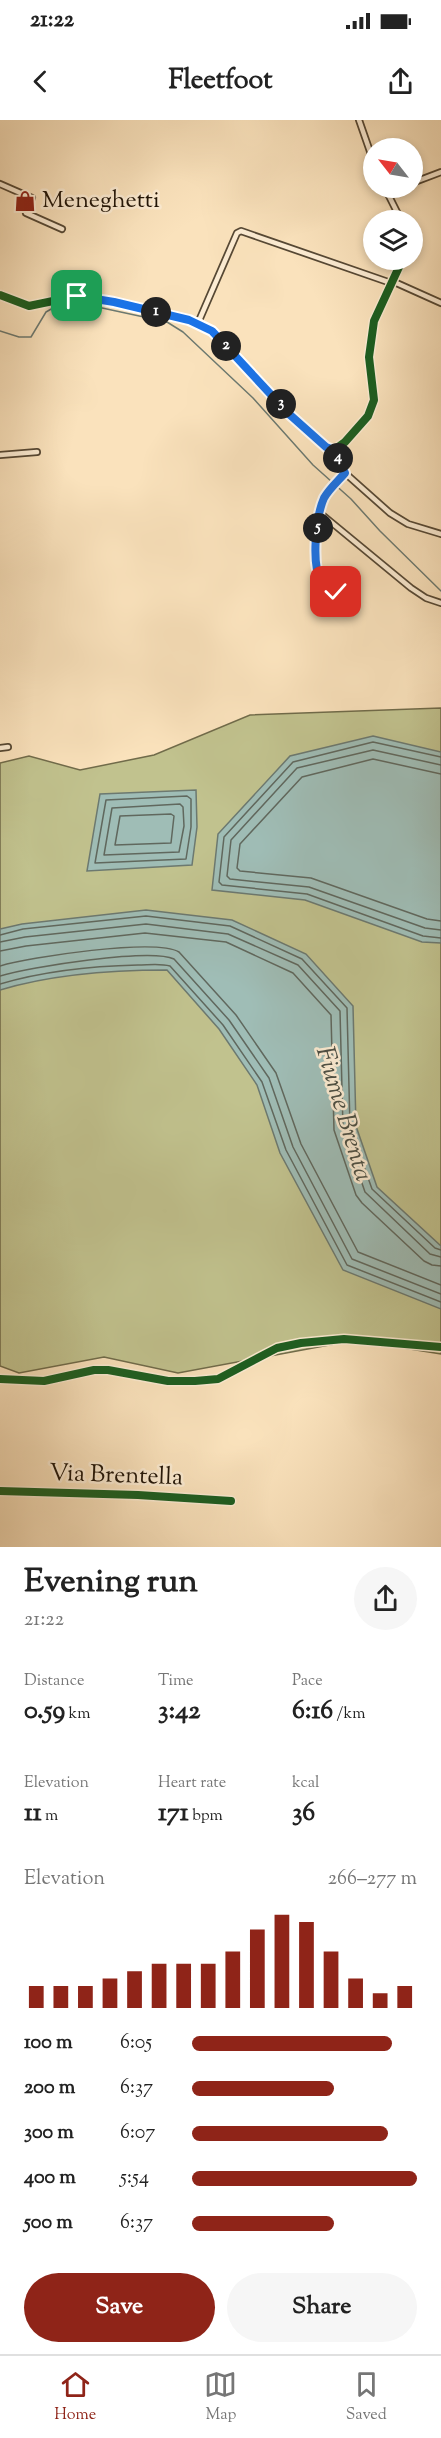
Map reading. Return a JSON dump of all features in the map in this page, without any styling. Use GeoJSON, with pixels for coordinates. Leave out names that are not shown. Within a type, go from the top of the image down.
{"type":"FeatureCollection","features":[{"type":"Feature","properties":{"kind":"street"},"geometry":{"type":"LineString","coordinates":[[358,120],[365,138]]}},
{"type":"Feature","properties":{"kind":"street"},"geometry":{"type":"LineString","coordinates":[[423,179],[441,172]]}},
{"type":"Feature","properties":{"kind":"street"},"geometry":{"type":"LineString","coordinates":[[0,184],[32,198],[26,213],[62,229]]}},
{"type":"Feature","properties":{"kind":"street"},"geometry":{"type":"LineString","coordinates":[[198,323],[237,233],[241,231],[391,282],[441,303]]}},
{"type":"Feature","properties":{"kind":"street"},"geometry":{"type":"LineString","coordinates":[[334,450],[345,442],[368,416],[375,400],[370,370],[374,321],[397,270]]}},
{"type":"Feature","properties":{"kind":"street"},"geometry":{"type":"LineString","coordinates":[[0,295],[29,306],[77,296],[93,298],[198,323],[212,331],[296,420],[326,447],[334,450],[345,473],[398,518],[441,534]]}},
{"type":"Feature","properties":{"kind":"street"},"geometry":{"type":"LineString","coordinates":[[0,455],[37,452]]}},
{"type":"Feature","properties":{"kind":"street"},"geometry":{"type":"LineString","coordinates":[[336,592],[327,588],[320,580],[315,548],[324,497],[345,473]]}},
{"type":"Feature","properties":{"kind":"street"},"geometry":{"type":"LineString","coordinates":[[320,513],[411,588],[426,598],[441,603]]}},
{"type":"Feature","properties":{"kind":"street"},"geometry":{"type":"LineString","coordinates":[[0,748],[8,747]]}},
{"type":"Feature","properties":{"kind":"street","name":"Via Brentella"},"geometry":{"type":"LineString","coordinates":[[0,1491],[138,1495],[231,1501]]}},
{"type":"Feature","properties":{"kind":"green space"},"geometry":{"type":"Polygon","coordinates":[[[441,708],[441,1354],[385,1345],[340,1343],[178,1373],[104,1357],[19,1373],[0,1366],[0,763],[29,756],[80,770],[154,755],[250,715],[441,708]]]}},
{"type":"Feature","properties":{"kind":"water"},"geometry":{"type":"Polygon","coordinates":[[[373,736],[441,752],[441,943],[422,942],[305,900],[212,890],[218,834],[290,756],[373,736]]]}},
{"type":"Feature","properties":{"kind":"water"},"geometry":{"type":"Polygon","coordinates":[[[196,790],[197,827],[192,865],[87,871],[100,794],[196,790]]]}},
{"type":"Feature","properties":{"kind":"water","name":"Fiume Brenta"},"geometry":{"type":"Polygon","coordinates":[[[146,910],[232,920],[306,954],[353,1006],[356,1126],[377,1187],[441,1246],[441,1309],[343,1270],[280,1153],[257,1085],[219,1029],[167,970],[82,974],[41,980],[0,990],[0,929],[22,924],[146,910]]]}},
{"type":"Feature","properties":{"kind":"waterway"},"geometry":{"type":"LineString","coordinates":[[0,331],[19,337],[31,337],[46,312],[53,308],[79,303],[167,322],[183,332],[253,398],[313,465],[351,499],[441,591]]}},
{"type":"Feature","properties":{"kind":"cycle path"},"geometry":{"type":"LineString","coordinates":[[0,295],[29,306],[77,296],[93,298],[198,323],[212,331],[289,414],[326,447],[334,450],[345,442],[368,416],[374,400],[369,357],[374,321],[398,270]]}},
{"type":"Feature","properties":{"kind":"cycle path"},"geometry":{"type":"LineString","coordinates":[[0,1379],[44,1381],[94,1370],[108,1370],[168,1381],[195,1381],[218,1379],[277,1348],[301,1343],[344,1339],[441,1347]]}},
{"type":"Feature","properties":{"kind":"cycle path"},"geometry":{"type":"LineString","coordinates":[[0,1491],[138,1495],[231,1501]]}},
{"type":"Feature","properties":{"kind":"place","name":"Meneghetti"},"geometry":{"type":"Point","coordinates":[25,201]}},
{"type":"Feature","properties":{"kind":"route"},"geometry":{"type":"LineString","coordinates":[[77,296],[114,302],[189,320],[212,331],[289,414],[326,447],[334,450],[345,473],[324,497],[315,548],[320,580],[327,588],[336,592]]}}]}
